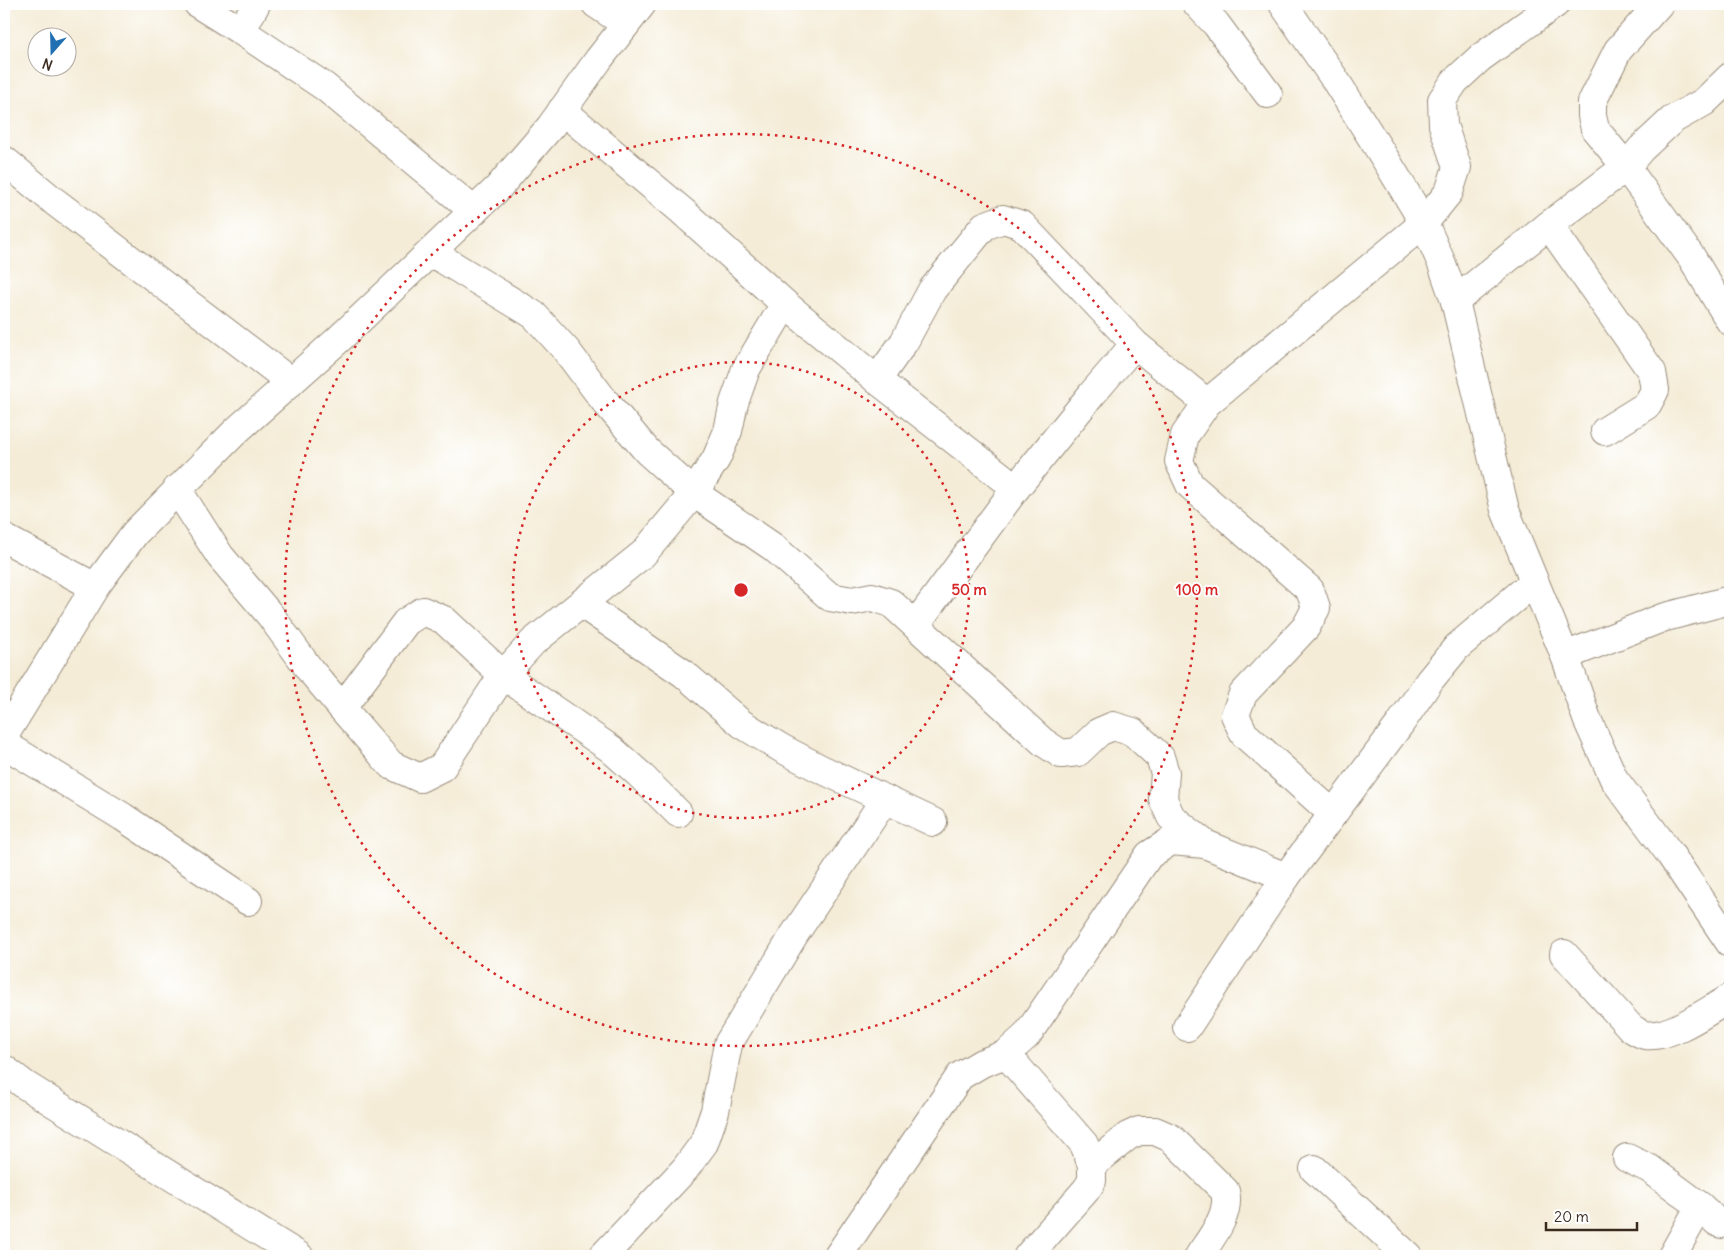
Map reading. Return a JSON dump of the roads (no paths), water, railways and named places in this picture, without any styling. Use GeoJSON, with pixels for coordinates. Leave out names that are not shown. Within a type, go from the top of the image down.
{"type":"FeatureCollection","features":[{"type":"Feature","properties":{"kind":"street"},"geometry":{"type":"LineString","coordinates":[[198,4],[324,87],[474,211]]}},
{"type":"Feature","properties":{"kind":"street"},"geometry":{"type":"LineString","coordinates":[[241,31],[256,4]]}},
{"type":"Feature","properties":{"kind":"street"},"geometry":{"type":"LineString","coordinates":[[4,736],[95,587],[135,533],[236,431],[497,189],[551,126],[634,14],[596,4]]}},
{"type":"Feature","properties":{"kind":"street"},"geometry":{"type":"LineString","coordinates":[[1197,4],[1216,24],[1268,94]]}},
{"type":"Feature","properties":{"kind":"street"},"geometry":{"type":"LineString","coordinates":[[1282,4],[1334,78],[1424,223],[1442,264],[1456,301],[1505,510],[1566,656],[1587,719],[1614,779],[1670,854],[1730,943]]}},
{"type":"Feature","properties":{"kind":"street"},"geometry":{"type":"LineString","coordinates":[[1333,814],[1244,734],[1235,714],[1243,694],[1306,628],[1316,608],[1310,590],[1190,485],[1179,461],[1185,434],[1207,403],[1424,223],[1449,192],[1457,168],[1443,124],[1442,100],[1455,80],[1480,58],[1555,4]]}},
{"type":"Feature","properties":{"kind":"street"},"geometry":{"type":"LineString","coordinates":[[1659,4],[1618,50],[1592,102],[1594,129],[1626,167],[1692,258],[1730,320]]}},
{"type":"Feature","properties":{"kind":"street"},"geometry":{"type":"LineString","coordinates":[[1456,301],[1549,225],[1626,167],[1641,149],[1672,120],[1704,102],[1730,77]]}},
{"type":"Feature","properties":{"kind":"street"},"geometry":{"type":"LineString","coordinates":[[562,110],[682,211],[784,304],[877,380],[1016,488]]}},
{"type":"Feature","properties":{"kind":"street"},"geometry":{"type":"LineString","coordinates":[[4,160],[55,202],[291,382]]}},
{"type":"Feature","properties":{"kind":"street"},"geometry":{"type":"LineString","coordinates":[[877,380],[904,342],[932,290],[984,226],[1002,219],[1022,225],[1135,344],[1207,403]]}},
{"type":"Feature","properties":{"kind":"street"},"geometry":{"type":"LineString","coordinates":[[1549,225],[1652,372],[1654,390],[1647,405],[1605,431]]}},
{"type":"Feature","properties":{"kind":"street"},"geometry":{"type":"LineString","coordinates":[[431,252],[534,315],[566,350],[603,399],[647,451],[694,493],[773,547],[830,597],[852,601],[872,597],[892,603],[1043,742],[1062,754],[1078,752],[1099,732],[1113,726],[1133,732],[1160,757],[1165,773],[1163,799],[1171,817],[1205,844],[1286,877]]}},
{"type":"Feature","properties":{"kind":"street"},"geometry":{"type":"LineString","coordinates":[[177,490],[220,556],[270,615],[310,670],[342,708],[391,765],[420,778],[442,767],[502,675],[533,642],[643,554],[694,493],[716,459],[728,430],[734,404],[746,369],[784,304]]}},
{"type":"Feature","properties":{"kind":"street"},"geometry":{"type":"LineString","coordinates":[[916,624],[1016,488],[1076,412],[1135,344]]}},
{"type":"Feature","properties":{"kind":"street"},"geometry":{"type":"LineString","coordinates":[[4,538],[95,587]]}},
{"type":"Feature","properties":{"kind":"street"},"geometry":{"type":"LineString","coordinates":[[1187,1027],[1286,877],[1400,724],[1430,680],[1457,647],[1534,582]]}},
{"type":"Feature","properties":{"kind":"street"},"geometry":{"type":"LineString","coordinates":[[1566,656],[1662,618],[1730,600]]}},
{"type":"Feature","properties":{"kind":"street"},"geometry":{"type":"LineString","coordinates":[[582,604],[683,673],[742,724],[819,768],[934,822]]}},
{"type":"Feature","properties":{"kind":"street"},"geometry":{"type":"LineString","coordinates":[[342,708],[406,622],[423,611],[444,620],[502,675],[611,749],[678,813]]}},
{"type":"Feature","properties":{"kind":"street"},"geometry":{"type":"LineString","coordinates":[[4,744],[123,817],[248,901]]}},
{"type":"Feature","properties":{"kind":"street"},"geometry":{"type":"LineString","coordinates":[[603,1256],[685,1169],[704,1144],[715,1111],[728,1044],[794,936],[885,799]]}},
{"type":"Feature","properties":{"kind":"street"},"geometry":{"type":"LineString","coordinates":[[838,1256],[960,1076],[982,1063],[1006,1054],[1027,1034],[1150,855],[1172,841],[1205,844]]}},
{"type":"Feature","properties":{"kind":"street"},"geometry":{"type":"LineString","coordinates":[[1564,954],[1631,1028],[1646,1036],[1654,1036],[1674,1030],[1730,998]]}},
{"type":"Feature","properties":{"kind":"street"},"geometry":{"type":"LineString","coordinates":[[1006,1054],[1084,1144],[1092,1165],[1092,1181],[1086,1190],[1028,1256]]}},
{"type":"Feature","properties":{"kind":"street"},"geometry":{"type":"LineString","coordinates":[[4,1069],[58,1106],[299,1256]]}},
{"type":"Feature","properties":{"kind":"street"},"geometry":{"type":"LineString","coordinates":[[1092,1165],[1128,1136],[1139,1131],[1155,1131],[1171,1138],[1225,1191],[1227,1200],[1224,1212],[1199,1256]]}},
{"type":"Feature","properties":{"kind":"street"},"geometry":{"type":"LineString","coordinates":[[1627,1158],[1650,1169],[1700,1206],[1717,1222],[1722,1224],[1730,1222]]}},
{"type":"Feature","properties":{"kind":"street"},"geometry":{"type":"LineString","coordinates":[[1314,1168],[1408,1256]]}},
{"type":"Feature","properties":{"kind":"street"},"geometry":{"type":"LineString","coordinates":[[1672,1256],[1700,1206]]}}]}
